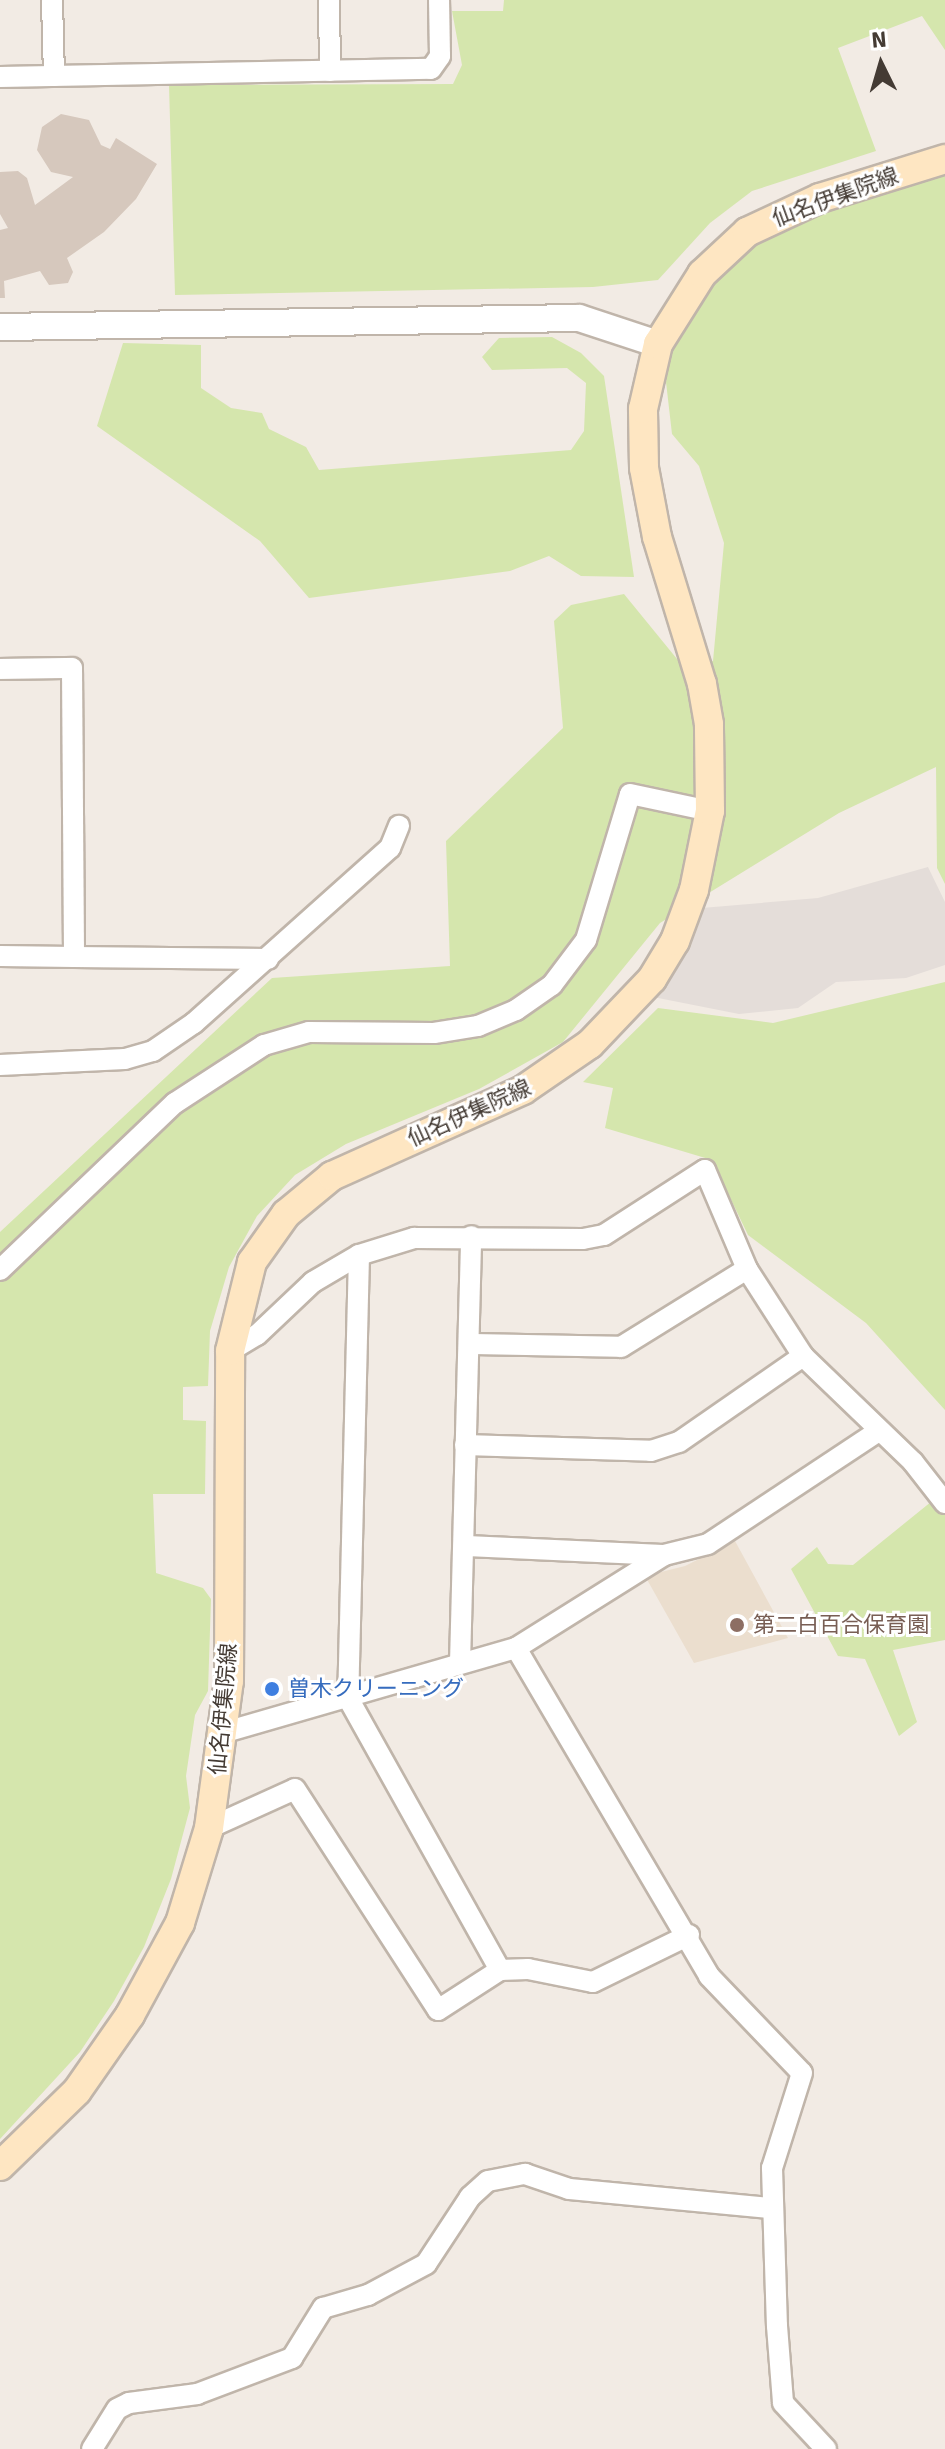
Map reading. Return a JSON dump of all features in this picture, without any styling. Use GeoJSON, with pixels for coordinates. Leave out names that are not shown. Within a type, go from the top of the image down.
{"type":"FeatureCollection","features":[{"type":"Feature","properties":{"kind":"main road","name":"仙名伊集院線"},"geometry":{"type":"LineString","coordinates":[[0,2166],[77,2091],[130,2015],[180,1923],[209,1828],[225,1732],[232,1595],[230,1351],[252,1262],[267,1236],[309,1193],[367,1157],[523,1090],[621,1017],[675,941],[698,876],[710,811],[711,753],[702,684],[657,537],[644,468],[643,409],[658,344],[693,285],[747,232],[820,198],[945,159]]}},
{"type":"Feature","properties":{"kind":"street"},"geometry":{"type":"LineString","coordinates":[[52,0],[54,76]]}},
{"type":"Feature","properties":{"kind":"street"},"geometry":{"type":"LineString","coordinates":[[329,0],[330,71]]}},
{"type":"Feature","properties":{"kind":"street"},"geometry":{"type":"LineString","coordinates":[[0,77],[431,69],[440,56],[439,0]]}},
{"type":"Feature","properties":{"kind":"street"},"geometry":{"type":"LineString","coordinates":[[0,327],[579,318],[658,344]]}},
{"type":"Feature","properties":{"kind":"street"},"geometry":{"type":"LineString","coordinates":[[0,669],[72,668],[74,957]]}},
{"type":"Feature","properties":{"kind":"street"},"geometry":{"type":"LineString","coordinates":[[0,1270],[175,1103],[264,1045],[309,1032],[434,1033],[478,1026],[516,1010],[552,985],[586,940],[630,794],[710,811]]}},
{"type":"Feature","properties":{"kind":"street"},"geometry":{"type":"LineString","coordinates":[[0,1065],[125,1059],[153,1051],[194,1023],[390,848],[399,826]]}},
{"type":"Feature","properties":{"kind":"street"},"geometry":{"type":"LineString","coordinates":[[0,956],[268,959]]}},
{"type":"Feature","properties":{"kind":"street"},"geometry":{"type":"LineString","coordinates":[[230,1351],[257,1335],[313,1282],[359,1255],[414,1238],[583,1239],[604,1235],[705,1170],[747,1269],[803,1356],[877,1432],[913,1462],[945,1503]]}},
{"type":"Feature","properties":{"kind":"street"},"geometry":{"type":"LineString","coordinates":[[460,1663],[466,1546],[465,1445],[471,1236]]}},
{"type":"Feature","properties":{"kind":"street"},"geometry":{"type":"LineString","coordinates":[[359,1255],[348,1698],[500,1970]]}},
{"type":"Feature","properties":{"kind":"street"},"geometry":{"type":"LineString","coordinates":[[470,1344],[621,1347],[747,1269]]}},
{"type":"Feature","properties":{"kind":"street"},"geometry":{"type":"LineString","coordinates":[[465,1445],[651,1451],[679,1442],[803,1356]]}},
{"type":"Feature","properties":{"kind":"street"},"geometry":{"type":"LineString","coordinates":[[466,1546],[664,1555],[708,1544],[877,1432]]}},
{"type":"Feature","properties":{"kind":"street"},"geometry":{"type":"LineString","coordinates":[[225,1732],[516,1648],[664,1555]]}},
{"type":"Feature","properties":{"kind":"street"},"geometry":{"type":"LineString","coordinates":[[516,1648],[689,1935],[709,1976],[802,2073],[775,2149],[770,2208],[783,2403],[826,2449]]}},
{"type":"Feature","properties":{"kind":"street"},"geometry":{"type":"LineString","coordinates":[[209,1828],[295,1789],[438,2010],[500,1970],[528,1969],[593,1982],[689,1935]]}},
{"type":"Feature","properties":{"kind":"street"},"geometry":{"type":"LineString","coordinates":[[92,2449],[117,2409],[129,2403],[197,2394],[282,2365],[292,2358],[323,2308],[368,2295],[426,2264],[470,2197],[488,2181],[525,2174],[569,2189],[770,2208]]}},
{"type":"Feature","properties":{"kind":"shaded area"},"geometry":{"type":"Polygon","coordinates":[[[928,867],[945,902],[945,965],[906,978],[836,982],[798,1008],[739,1014],[653,997],[702,908],[818,898],[928,867]]]}},
{"type":"Feature","properties":{"kind":"shaded area"},"geometry":{"type":"Polygon","coordinates":[[[735,1541],[788,1638],[694,1663],[645,1576],[685,1566],[735,1541]]]}},
{"type":"Feature","properties":{"kind":"green space"},"geometry":{"type":"Polygon","coordinates":[[[504,0],[945,0],[945,50],[922,16],[838,48],[876,151],[752,191],[710,223],[658,280],[593,287],[175,295],[169,85],[453,84],[462,65],[452,11],[503,11],[504,0]]]}},
{"type":"Feature","properties":{"kind":"green space"},"geometry":{"type":"Polygon","coordinates":[[[945,172],[945,884],[937,868],[936,767],[839,813],[660,923],[563,1042],[479,1089],[346,1144],[295,1175],[257,1216],[229,1267],[210,1331],[208,1386],[183,1387],[183,1420],[206,1421],[205,1494],[153,1494],[156,1573],[203,1588],[211,1599],[208,1691],[195,1715],[186,1776],[190,1808],[171,1879],[144,1947],[114,2001],[80,2052],[0,2139],[0,1232],[272,978],[450,966],[446,841],[563,728],[554,621],[571,605],[624,594],[686,670],[713,661],[724,543],[699,466],[672,434],[666,382],[675,333],[720,269],[775,227],[945,172]]]}},
{"type":"Feature","properties":{"kind":"green space"},"geometry":{"type":"Polygon","coordinates":[[[552,337],[581,353],[604,376],[634,577],[581,576],[549,556],[510,571],[309,598],[260,541],[97,426],[123,343],[201,345],[201,388],[231,408],[262,413],[269,429],[306,447],[319,470],[571,450],[584,431],[586,383],[567,368],[492,370],[482,357],[499,338],[552,337]]]}},
{"type":"Feature","properties":{"kind":"green space"},"geometry":{"type":"Polygon","coordinates":[[[945,982],[945,1410],[866,1323],[748,1235],[712,1160],[605,1128],[613,1088],[583,1082],[658,1008],[773,1023],[945,982]]]}},
{"type":"Feature","properties":{"kind":"green space"},"geometry":{"type":"Polygon","coordinates":[[[945,1485],[945,1640],[893,1650],[917,1722],[899,1736],[865,1659],[838,1656],[791,1569],[817,1547],[828,1564],[853,1565],[942,1493],[945,1485]]]}},
{"type":"Feature","properties":{"kind":"building"},"geometry":{"type":"Polygon","coordinates":[[[61,114],[89,120],[101,145],[110,149],[116,138],[157,164],[136,199],[104,232],[67,258],[73,272],[68,283],[49,285],[40,271],[4,281],[5,298],[0,298],[0,230],[8,228],[0,214],[0,172],[18,171],[27,178],[35,205],[73,177],[51,172],[37,150],[42,127],[61,114]]]}},
{"type":"Feature","properties":{"kind":"place","name":"第二白百合保育園"},"geometry":{"type":"Point","coordinates":[737,1625]}},
{"type":"Feature","properties":{"kind":"place","name":"曽木クリーニング"},"geometry":{"type":"Point","coordinates":[272,1689]}}]}
